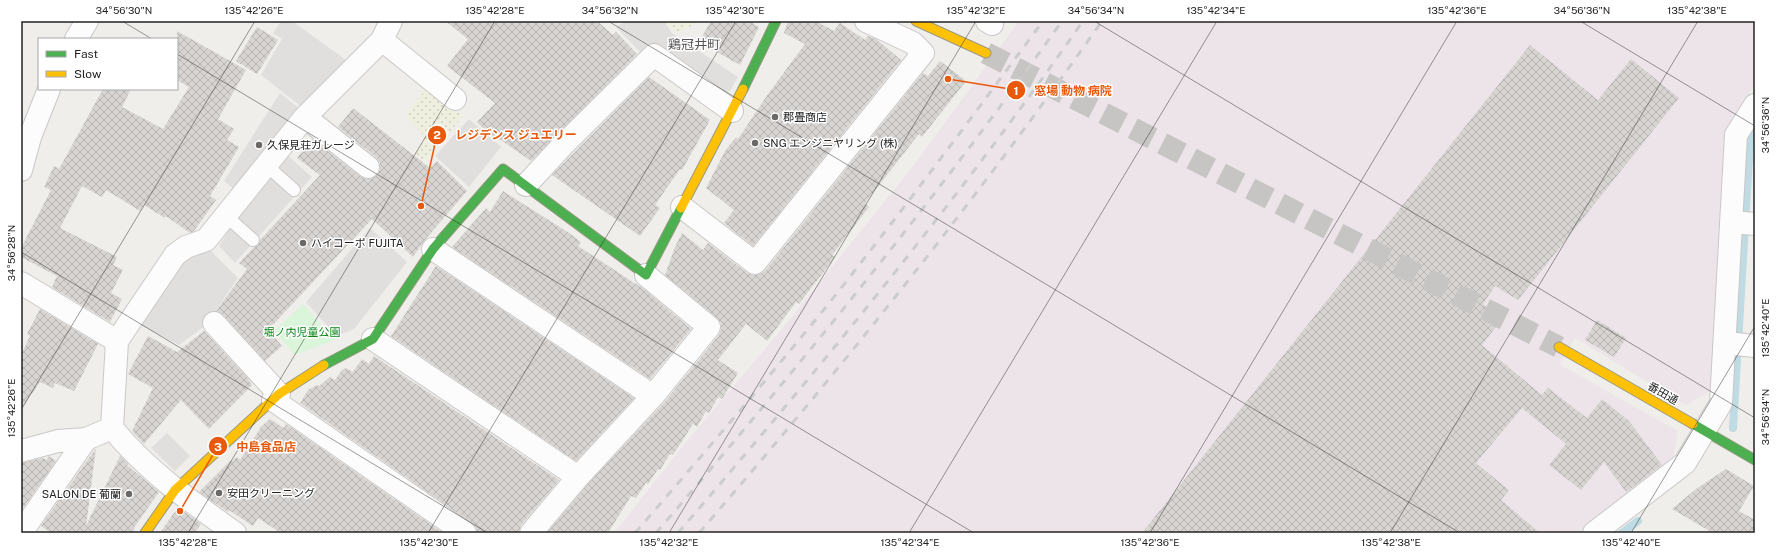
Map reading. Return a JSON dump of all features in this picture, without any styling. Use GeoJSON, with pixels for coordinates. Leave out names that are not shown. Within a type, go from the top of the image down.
{"type":"FeatureCollection","features":[{"type":"Feature","properties":{"kind":"street"},"geometry":{"type":"LineString","coordinates":[[77,38],[87,21]]}},
{"type":"Feature","properties":{"kind":"street"},"geometry":{"type":"LineString","coordinates":[[646,275],[732,111],[776,21]]}},
{"type":"Feature","properties":{"kind":"street"},"geometry":{"type":"LineString","coordinates":[[682,208],[755,263],[924,53],[913,44],[866,21]]}},
{"type":"Feature","properties":{"kind":"street"},"geometry":{"type":"LineString","coordinates":[[916,21],[986,53]]}},
{"type":"Feature","properties":{"kind":"street"},"geometry":{"type":"LineString","coordinates":[[235,533],[175,490],[112,428],[117,341],[175,255],[186,247],[206,240],[305,117],[386,30],[455,99]]}},
{"type":"Feature","properties":{"kind":"street"},"geometry":{"type":"LineString","coordinates":[[526,185],[654,55],[732,111]]}},
{"type":"Feature","properties":{"kind":"street"},"geometry":{"type":"LineString","coordinates":[[21,170],[26,134],[48,90]]}},
{"type":"Feature","properties":{"kind":"street"},"geometry":{"type":"LineString","coordinates":[[1594,533],[1685,463],[1721,402],[1736,135],[1755,105]]}},
{"type":"Feature","properties":{"kind":"street"},"geometry":{"type":"LineString","coordinates":[[305,117],[368,167]]}},
{"type":"Feature","properties":{"kind":"street"},"geometry":{"type":"LineString","coordinates":[[145,533],[175,490],[276,397],[328,363],[373,338],[433,250],[502,169],[526,185],[646,275],[709,327],[652,396],[578,477],[531,533]]}},
{"type":"Feature","properties":{"kind":"street"},"geometry":{"type":"LineString","coordinates":[[1732,222],[1755,224]]}},
{"type":"Feature","properties":{"kind":"street"},"geometry":{"type":"LineString","coordinates":[[433,250],[652,396]]}},
{"type":"Feature","properties":{"kind":"street"},"geometry":{"type":"LineString","coordinates":[[21,283],[117,341]]}},
{"type":"Feature","properties":{"kind":"street"},"geometry":{"type":"LineString","coordinates":[[214,323],[276,397],[465,533]]}},
{"type":"Feature","properties":{"kind":"street"},"geometry":{"type":"LineString","coordinates":[[373,338],[578,477]]}},
{"type":"Feature","properties":{"kind":"street"},"geometry":{"type":"LineString","coordinates":[[1725,343],[1755,346]]}},
{"type":"Feature","properties":{"kind":"street","name":"番田通"},"geometry":{"type":"LineString","coordinates":[[1559,347],[1755,460]]}},
{"type":"Feature","properties":{"kind":"street"},"geometry":{"type":"LineString","coordinates":[[21,451],[58,441],[86,439],[112,428]]}},
{"type":"Feature","properties":{"kind":"street"},"geometry":{"type":"LineString","coordinates":[[21,533],[86,439]]}},
{"type":"Feature","properties":{"kind":"lane"},"geometry":{"type":"LineString","coordinates":[[266,165],[294,190]]}},
{"type":"Feature","properties":{"kind":"lane"},"geometry":{"type":"LineString","coordinates":[[225,215],[253,240]]}},
{"type":"Feature","properties":{"kind":"shaded area"},"geometry":{"type":"Polygon","coordinates":[[[281,21],[292,21],[350,63],[303,108],[261,75],[282,39],[273,33],[281,21]]]}},
{"type":"Feature","properties":{"kind":"shaded area"},"geometry":{"type":"Polygon","coordinates":[[[626,21],[664,21],[672,33],[738,77],[730,91],[718,92],[648,43],[640,52],[616,27],[626,21]]]}},
{"type":"Feature","properties":{"kind":"shaded area"},"geometry":{"type":"Polygon","coordinates":[[[1019,21],[1755,21],[1755,84],[1724,135],[1723,201],[1716,288],[1712,390],[1686,405],[1575,338],[1559,364],[1678,431],[1673,460],[1625,499],[1577,533],[614,533],[687,441],[781,330],[914,165],[1019,21]]]}},
{"type":"Feature","properties":{"kind":"shaded area","name":"久保見荘ガレージ"},"geometry":{"type":"Polygon","coordinates":[[[280,93],[301,110],[235,190],[224,181],[280,93]]]}},
{"type":"Feature","properties":{"kind":"shaded area"},"geometry":{"type":"Polygon","coordinates":[[[469,119],[501,147],[469,187],[435,156],[469,119]]]}},
{"type":"Feature","properties":{"kind":"shaded area"},"geometry":{"type":"Polygon","coordinates":[[[287,155],[312,177],[235,263],[219,246],[238,216],[287,155]]]}},
{"type":"Feature","properties":{"kind":"shaded area"},"geometry":{"type":"Polygon","coordinates":[[[370,228],[407,262],[354,329],[336,336],[306,302],[370,228]]]}},
{"type":"Feature","properties":{"kind":"shaded area"},"geometry":{"type":"Polygon","coordinates":[[[210,250],[238,278],[206,325],[179,345],[140,325],[188,253],[210,250]]]}},
{"type":"Feature","properties":{"kind":"shaded area"},"geometry":{"type":"Polygon","coordinates":[[[167,433],[190,456],[175,471],[151,448],[167,433]]]}},
{"type":"Feature","properties":{"kind":"green space"},"geometry":{"type":"Polygon","coordinates":[[[667,21],[701,21],[681,31],[675,31],[667,21]]]}},
{"type":"Feature","properties":{"kind":"green space"},"geometry":{"type":"Polygon","coordinates":[[[426,89],[433,92],[463,116],[425,161],[414,153],[424,141],[423,135],[405,115],[426,89]]]}},
{"type":"Feature","properties":{"kind":"green space","name":"堀ノ内児童公園"},"geometry":{"type":"Polygon","coordinates":[[[303,304],[335,340],[295,355],[274,331],[303,304]]]}},
{"type":"Feature","properties":{"kind":"building"},"geometry":{"type":"Polygon","coordinates":[[[445,21],[597,21],[613,35],[616,32],[637,54],[531,161],[495,136],[493,138],[477,122],[495,103],[447,66],[468,39],[445,21]]]}},
{"type":"Feature","properties":{"kind":"building"},"geometry":{"type":"Polygon","coordinates":[[[711,21],[749,21],[759,27],[740,65],[699,42],[711,21]]]}},
{"type":"Feature","properties":{"kind":"building"},"geometry":{"type":"Polygon","coordinates":[[[788,21],[816,21],[834,31],[840,23],[865,40],[868,36],[876,39],[901,60],[753,246],[724,223],[734,210],[706,188],[725,151],[736,137],[738,139],[768,94],[805,44],[784,33],[788,21]]]}},
{"type":"Feature","properties":{"kind":"building"},"geometry":{"type":"Polygon","coordinates":[[[257,27],[278,40],[257,74],[236,61],[257,27]]]}},
{"type":"Feature","properties":{"kind":"building"},"geometry":{"type":"Polygon","coordinates":[[[177,31],[246,70],[218,119],[234,129],[227,140],[239,147],[210,196],[216,200],[194,231],[190,233],[166,216],[165,218],[144,205],[140,211],[106,190],[102,197],[82,186],[60,228],[117,257],[113,265],[123,270],[111,293],[122,299],[110,322],[52,287],[57,276],[21,257],[21,248],[51,190],[44,187],[54,166],[59,169],[102,90],[130,90],[122,107],[163,129],[189,87],[178,81],[177,31]]]}},
{"type":"Feature","properties":{"kind":"building"},"geometry":{"type":"Polygon","coordinates":[[[1530,45],[1598,100],[1631,59],[1679,98],[1518,300],[1495,286],[1483,304],[1502,319],[1482,345],[1542,395],[1548,388],[1587,418],[1602,399],[1629,421],[1662,465],[1626,492],[1604,462],[1581,490],[1549,465],[1566,444],[1522,408],[1476,463],[1509,490],[1501,500],[1540,533],[1142,533],[1530,45]]]}},
{"type":"Feature","properties":{"kind":"building"},"geometry":{"type":"Polygon","coordinates":[[[940,61],[966,81],[922,137],[919,134],[865,203],[869,207],[832,255],[835,257],[799,304],[796,302],[767,341],[746,324],[718,360],[738,373],[722,399],[718,397],[709,413],[706,411],[697,427],[693,424],[673,455],[670,454],[660,470],[658,469],[648,484],[646,483],[636,498],[631,496],[608,533],[547,533],[587,485],[663,404],[719,335],[721,323],[717,318],[665,275],[675,247],[682,233],[703,250],[708,243],[747,273],[754,275],[765,271],[923,73],[928,76],[940,61]]]}},
{"type":"Feature","properties":{"kind":"building"},"geometry":{"type":"Polygon","coordinates":[[[649,77],[710,120],[682,170],[680,169],[655,205],[660,208],[640,236],[552,175],[649,77]]]}},
{"type":"Feature","properties":{"kind":"building"},"geometry":{"type":"Polygon","coordinates":[[[353,108],[430,168],[437,161],[467,191],[424,241],[413,257],[372,219],[268,330],[282,346],[265,361],[223,315],[216,311],[247,269],[239,263],[254,247],[258,245],[260,240],[320,175],[297,158],[312,139],[361,177],[372,179],[378,174],[380,163],[376,157],[338,127],[353,108]]]}},
{"type":"Feature","properties":{"kind":"building"},"geometry":{"type":"Polygon","coordinates":[[[503,191],[569,233],[581,242],[578,246],[645,290],[691,329],[650,379],[452,247],[486,208],[490,212],[503,191]]]}},
{"type":"Feature","properties":{"kind":"building"},"geometry":{"type":"Polygon","coordinates":[[[436,266],[634,398],[576,461],[391,336],[436,266]]]}},
{"type":"Feature","properties":{"kind":"building"},"geometry":{"type":"Polygon","coordinates":[[[40,309],[98,344],[74,391],[55,383],[53,388],[40,382],[21,409],[21,355],[30,336],[27,334],[40,309]]]}},
{"type":"Feature","properties":{"kind":"building"},"geometry":{"type":"Polygon","coordinates":[[[1597,320],[1626,338],[1614,357],[1585,340],[1597,320]]]}},
{"type":"Feature","properties":{"kind":"building"},"geometry":{"type":"Polygon","coordinates":[[[204,331],[247,377],[252,385],[209,429],[181,400],[144,444],[132,431],[153,388],[128,374],[148,336],[177,352],[204,331]]]}},
{"type":"Feature","properties":{"kind":"building"},"geometry":{"type":"Polygon","coordinates":[[[374,356],[559,480],[521,525],[519,533],[477,533],[476,527],[472,523],[300,403],[308,390],[317,385],[319,386],[330,377],[335,380],[342,370],[346,368],[353,372],[362,359],[369,364],[374,356]]]}},
{"type":"Feature","properties":{"kind":"building"},"geometry":{"type":"Polygon","coordinates":[[[270,419],[284,428],[286,424],[443,533],[281,533],[258,518],[253,526],[229,510],[228,512],[199,492],[231,460],[232,461],[237,457],[240,460],[261,427],[270,419]]]}},
{"type":"Feature","properties":{"kind":"building"},"geometry":{"type":"Polygon","coordinates":[[[96,448],[86,526],[120,456],[128,464],[127,465],[159,492],[135,526],[133,533],[51,533],[41,526],[96,448]]]}},
{"type":"Feature","properties":{"kind":"building"},"geometry":{"type":"Polygon","coordinates":[[[49,456],[56,461],[21,511],[21,463],[43,458],[46,460],[49,456]]]}},
{"type":"Feature","properties":{"kind":"building"},"geometry":{"type":"Polygon","coordinates":[[[1726,469],[1754,486],[1739,511],[1755,520],[1755,533],[1713,533],[1672,509],[1696,489],[1726,469]]]}},
{"type":"Feature","properties":{"kind":"building"},"geometry":{"type":"Polygon","coordinates":[[[178,507],[201,524],[195,533],[160,533],[178,507]]]}},
{"type":"Feature","properties":{"kind":"waterway"},"geometry":{"type":"LineString","coordinates":[[1733,428],[1750,140],[1755,132]]}},
{"type":"Feature","properties":{"kind":"waterway"},"geometry":{"type":"LineString","coordinates":[[1622,533],[1638,521]]}},
{"type":"Feature","properties":{"kind":"tunnel"},"geometry":{"type":"LineString","coordinates":[[986,53],[1559,347]]}},
{"type":"Feature","properties":{"kind":"railway"},"geometry":{"type":"LineString","coordinates":[[635,533],[779,364],[854,272],[909,201],[1043,21]]}},
{"type":"Feature","properties":{"kind":"railway"},"geometry":{"type":"LineString","coordinates":[[656,533],[762,408],[916,218],[1062,21]]}},
{"type":"Feature","properties":{"kind":"railway"},"geometry":{"type":"LineString","coordinates":[[678,533],[784,408],[938,218],[1036,87],[1083,21]]}},
{"type":"Feature","properties":{"kind":"railway"},"geometry":{"type":"LineString","coordinates":[[699,533],[804,409],[907,282],[1006,153],[1102,21]]}},
{"type":"Feature","properties":{"kind":"traffic: fast"},"geometry":{"type":"LineString","coordinates":[[743,89],[776,21]]}},
{"type":"Feature","properties":{"kind":"traffic: fast"},"geometry":{"type":"LineString","coordinates":[[324,365],[373,339],[433,249],[503,169],[646,275],[681,208]]}},
{"type":"Feature","properties":{"kind":"traffic: fast"},"geometry":{"type":"LineString","coordinates":[[1693,424],[1755,460]]}},
{"type":"Feature","properties":{"kind":"traffic: slow"},"geometry":{"type":"LineString","coordinates":[[916,21],[986,53]]}},
{"type":"Feature","properties":{"kind":"traffic: slow"},"geometry":{"type":"LineString","coordinates":[[681,208],[743,89]]}},
{"type":"Feature","properties":{"kind":"traffic: slow"},"geometry":{"type":"LineString","coordinates":[[1559,347],[1693,424]]}},
{"type":"Feature","properties":{"kind":"traffic: slow"},"geometry":{"type":"LineString","coordinates":[[145,533],[175,490],[279,394],[324,365]]}},
{"type":"Feature","properties":{"kind":"place","name":"窓場 動物 病院"},"geometry":{"type":"Point","coordinates":[948,79]}},
{"type":"Feature","properties":{"kind":"place","name":"郡畳商店"},"geometry":{"type":"Point","coordinates":[775,117]}},
{"type":"Feature","properties":{"kind":"place","name":"SNG エンジニヤリング (株)"},"geometry":{"type":"Point","coordinates":[755,143]}},
{"type":"Feature","properties":{"kind":"place","name":"久保見荘ガレージ"},"geometry":{"type":"Point","coordinates":[259,145]}},
{"type":"Feature","properties":{"kind":"place","name":"レジデンス ジュエリー"},"geometry":{"type":"Point","coordinates":[421,206]}},
{"type":"Feature","properties":{"kind":"place","name":"ハイコーポ FUJITA"},"geometry":{"type":"Point","coordinates":[303,243]}},
{"type":"Feature","properties":{"kind":"place","name":"安田クリーニング"},"geometry":{"type":"Point","coordinates":[219,493]}},
{"type":"Feature","properties":{"kind":"place","name":"SALON DE 葡蘭"},"geometry":{"type":"Point","coordinates":[129,494]}},
{"type":"Feature","properties":{"kind":"place","name":"中島食品店"},"geometry":{"type":"Point","coordinates":[180,511]}},
{"type":"Feature","properties":{"kind":"district","name":"鶏冠井町"},"geometry":{"type":"Point","coordinates":[694,44]}}]}
